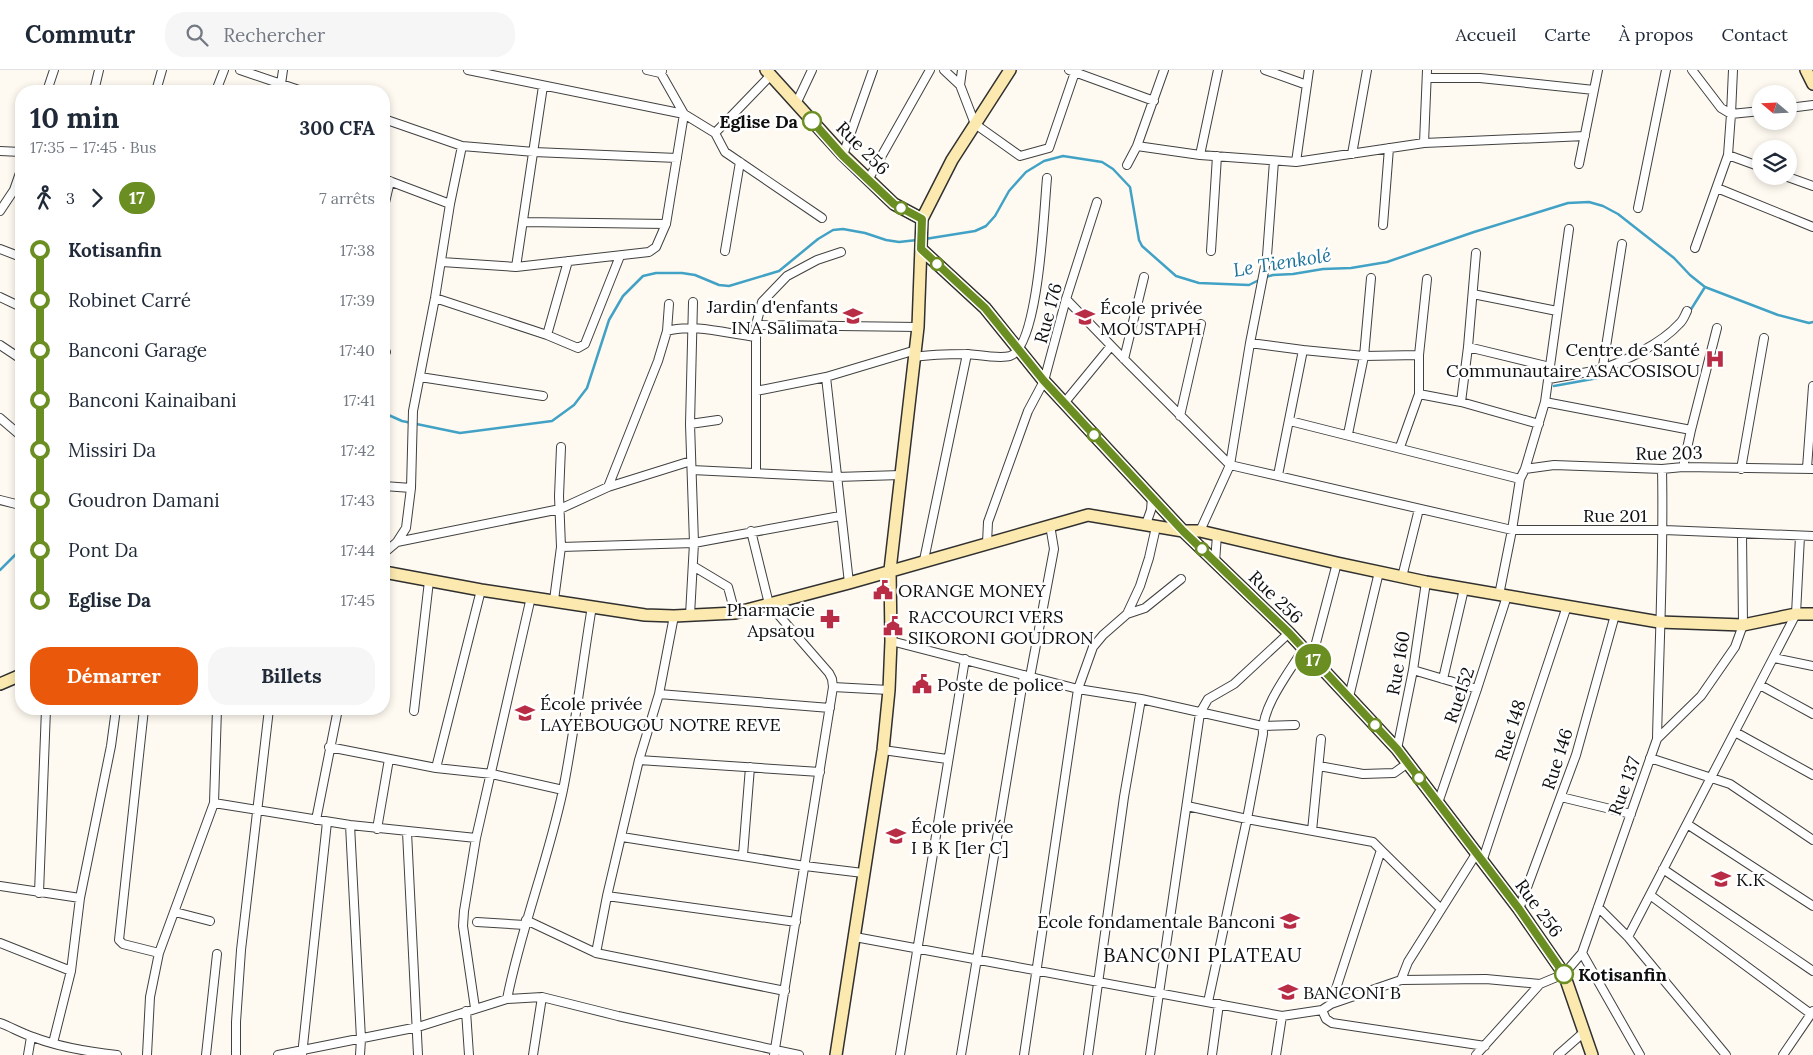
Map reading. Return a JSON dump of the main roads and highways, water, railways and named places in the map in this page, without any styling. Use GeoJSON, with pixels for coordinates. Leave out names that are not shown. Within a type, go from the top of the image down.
{"type":"FeatureCollection","features":[{"type":"Feature","properties":{"kind":"waterway","name":"Le Tienkolé"},"geometry":{"type":"LineString","coordinates":[[925,239],[975,231],[986,226],[995,216],[1009,191],[1026,172],[1044,161],[1063,156],[1102,162],[1113,169],[1130,187],[1139,240],[1142,246],[1176,276],[1199,283],[1249,285],[1261,279]]}},
{"type":"Feature","properties":{"kind":"waterway","name":"Le Tienkolé"},"geometry":{"type":"LineString","coordinates":[[1266,277],[1323,269],[1351,268],[1387,262],[1474,232],[1568,203],[1589,202],[1603,206],[1618,214],[1674,258],[1705,287],[1778,315],[1809,323],[1813,322]]}},
{"type":"Feature","properties":{"kind":"waterway","name":"Le Tienkolé"},"geometry":{"type":"LineString","coordinates":[[390,416],[402,421],[460,433],[552,421],[574,405],[587,388],[609,320],[623,296],[643,276],[656,273],[682,273],[695,275],[719,285],[729,286],[779,271],[818,239],[833,230],[843,229],[899,242],[917,240]]}},
{"type":"Feature","properties":{"kind":"waterway"},"geometry":{"type":"LineString","coordinates":[[1690,311],[1705,287]]}},
{"type":"Feature","properties":{"kind":"waterway"},"geometry":{"type":"LineString","coordinates":[[1641,356],[1656,347]]}},
{"type":"Feature","properties":{"kind":"waterway"},"geometry":{"type":"LineString","coordinates":[[1554,386],[1609,376],[1625,364]]}},
{"type":"Feature","properties":{"kind":"waterway","name":"Le Tienkolé"},"geometry":{"type":"LineString","coordinates":[[0,570],[15,555]]}},
{"type":"Feature","properties":{"kind":"place","name":"Eglise Da"},"geometry":{"type":"Point","coordinates":[812,121]}},
{"type":"Feature","properties":{"kind":"place","name":"Jardin d'enfants INA Salimata"},"geometry":{"type":"Point","coordinates":[853,316]}},
{"type":"Feature","properties":{"kind":"place","name":"École privée MOUSTAPH"},"geometry":{"type":"Point","coordinates":[1085,317]}},
{"type":"Feature","properties":{"kind":"place","name":"Centre de Santé Communautaire ASACOSISOU"},"geometry":{"type":"Point","coordinates":[1715,359]}},
{"type":"Feature","properties":{"kind":"place","name":"ORANGE MONEY"},"geometry":{"type":"Point","coordinates":[883,590]}},
{"type":"Feature","properties":{"kind":"place","name":"Pharmacie Apsatou"},"geometry":{"type":"Point","coordinates":[830,619]}},
{"type":"Feature","properties":{"kind":"place","name":"RACCOURCI VERS SIKORONI GOUDRON"},"geometry":{"type":"Point","coordinates":[893,626]}},
{"type":"Feature","properties":{"kind":"place","name":"Poste de police"},"geometry":{"type":"Point","coordinates":[922,684]}},
{"type":"Feature","properties":{"kind":"place","name":"École privée LAYEBOUGOU NOTRE REVE"},"geometry":{"type":"Point","coordinates":[525,713]}},
{"type":"Feature","properties":{"kind":"place","name":"École privée I B K [1er C]"},"geometry":{"type":"Point","coordinates":[896,836]}},
{"type":"Feature","properties":{"kind":"place","name":"K.K"},"geometry":{"type":"Point","coordinates":[1721,879]}},
{"type":"Feature","properties":{"kind":"place","name":"Ecole fondamentale Banconi"},"geometry":{"type":"Point","coordinates":[1290,921]}},
{"type":"Feature","properties":{"kind":"place","name":"Kotisanfin"},"geometry":{"type":"Point","coordinates":[1564,974]}},
{"type":"Feature","properties":{"kind":"place","name":"BANCONI B"},"geometry":{"type":"Point","coordinates":[1288,992]}},
{"type":"Feature","properties":{"kind":"district","name":"BANCONI PLATEAU"},"geometry":{"type":"Point","coordinates":[1203,954]}}]}
